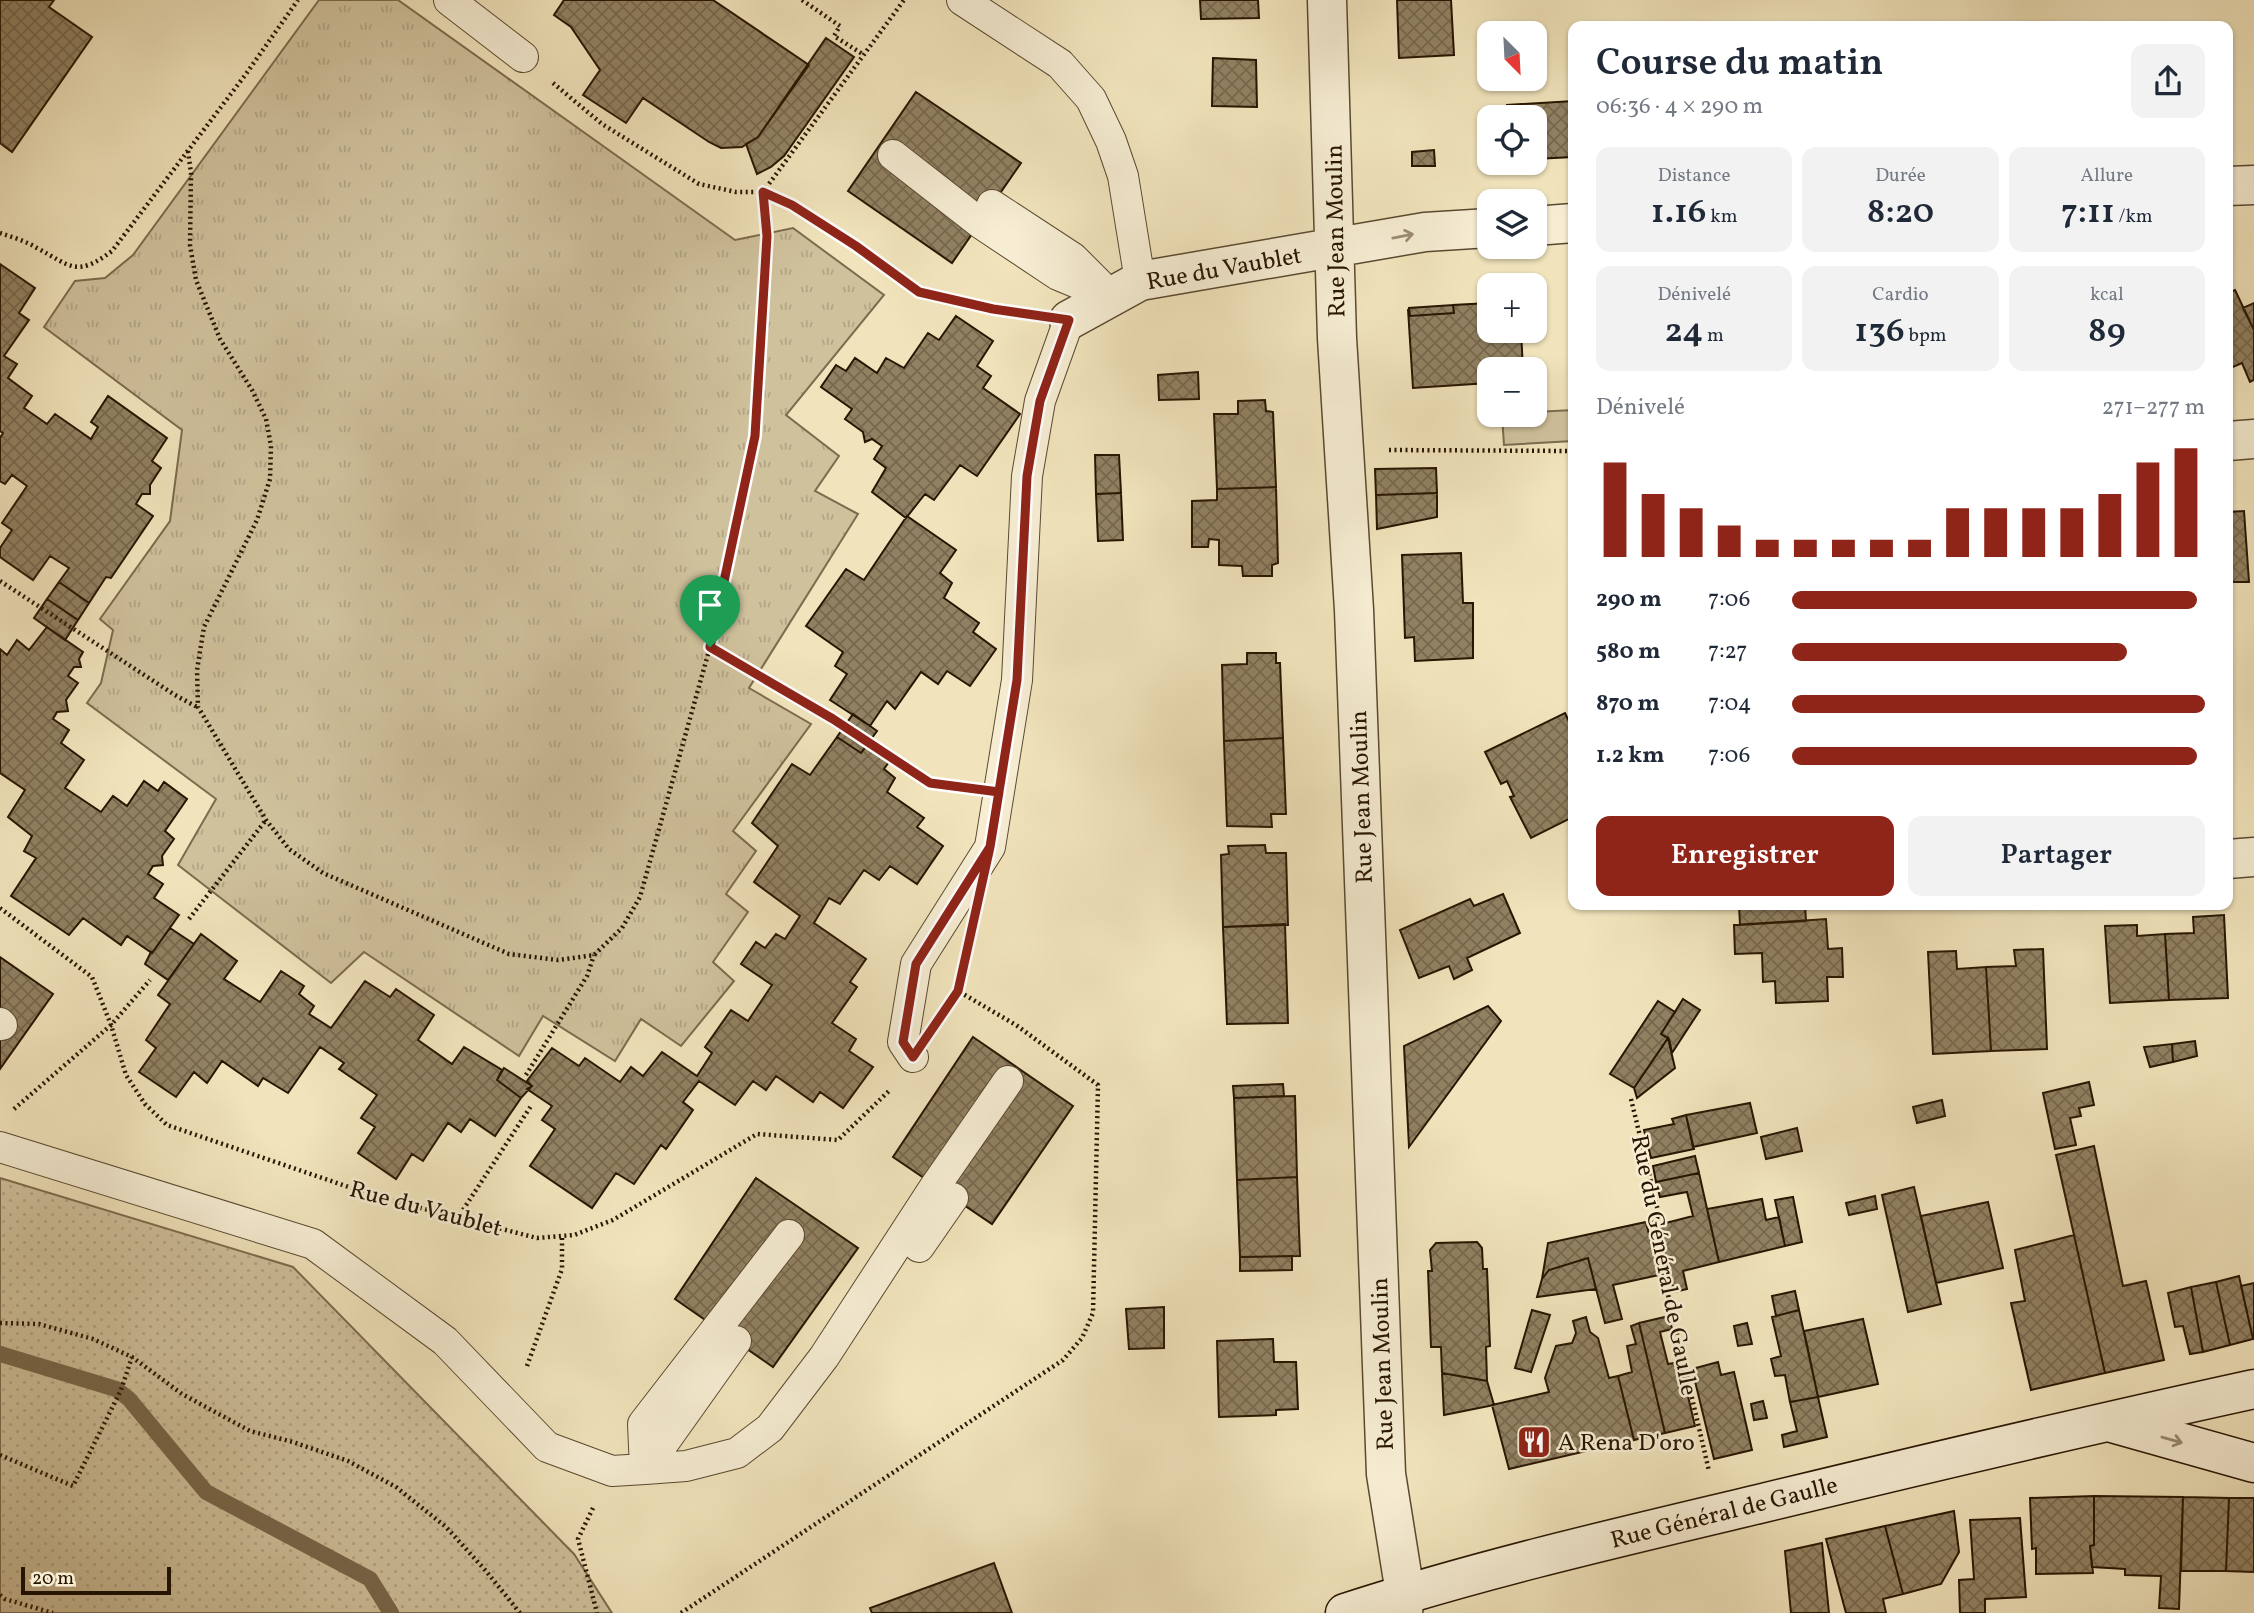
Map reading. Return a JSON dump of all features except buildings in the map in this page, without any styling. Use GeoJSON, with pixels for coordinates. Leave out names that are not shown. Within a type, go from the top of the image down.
{"type":"FeatureCollection","features":[{"type":"Feature","properties":{"kind":"street","name":"Rue Jean Moulin"},"geometry":{"type":"LineString","coordinates":[[1327,0],[1337,338],[1354,610],[1386,1474],[1404,1603]]}},
{"type":"Feature","properties":{"kind":"street"},"geometry":{"type":"LineString","coordinates":[[2233,186],[2254,185]]}},
{"type":"Feature","properties":{"kind":"street"},"geometry":{"type":"LineString","coordinates":[[1547,225],[1568,223]]}},
{"type":"Feature","properties":{"kind":"street","name":"Rue du Vaublet"},"geometry":{"type":"LineString","coordinates":[[1069,320],[1125,289],[1425,232],[1477,229]]}},
{"type":"Feature","properties":{"kind":"street"},"geometry":{"type":"LineString","coordinates":[[2233,441],[2254,439]]}},
{"type":"Feature","properties":{"kind":"street"},"geometry":{"type":"LineString","coordinates":[[2233,859],[2254,857]]}},
{"type":"Feature","properties":{"kind":"street","name":"Rue Général de Gaulle"},"geometry":{"type":"LineString","coordinates":[[1345,1613],[1404,1603],[1492,1569],[1718,1513],[2106,1421],[2254,1389]]}},
{"type":"Feature","properties":{"kind":"street"},"geometry":{"type":"LineString","coordinates":[[2106,1421],[2254,1463]]}},
{"type":"Feature","properties":{"kind":"lane"},"geometry":{"type":"LineString","coordinates":[[962,0],[1060,64],[1091,99],[1111,141],[1123,176],[1125,289]]}},
{"type":"Feature","properties":{"kind":"lane"},"geometry":{"type":"LineString","coordinates":[[465,5],[523,57]]}},
{"type":"Feature","properties":{"kind":"lane"},"geometry":{"type":"LineString","coordinates":[[893,155],[980,223],[1058,275],[1125,289]]}},
{"type":"Feature","properties":{"kind":"lane"},"geometry":{"type":"LineString","coordinates":[[992,205],[1125,289]]}},
{"type":"Feature","properties":{"kind":"lane"},"geometry":{"type":"LineString","coordinates":[[913,1057],[903,1042],[916,964],[990,847],[1017,680],[1027,476],[1040,401],[1069,320]]}},
{"type":"Feature","properties":{"kind":"lane"},"geometry":{"type":"LineString","coordinates":[[0,1147],[313,1244],[445,1341],[547,1447],[611,1471],[645,1469],[686,1466],[737,1453],[770,1428],[824,1357],[936,1185],[1008,1082]]}},
{"type":"Feature","properties":{"kind":"lane"},"geometry":{"type":"LineString","coordinates":[[868,1290],[895,1282],[953,1198]]}},
{"type":"Feature","properties":{"kind":"lane"},"geometry":{"type":"LineString","coordinates":[[645,1469],[643,1424],[789,1235]]}},
{"type":"Feature","properties":{"kind":"lane"},"geometry":{"type":"LineString","coordinates":[[645,1469],[736,1341]]}},
{"type":"Feature","properties":{"kind":"path"},"geometry":{"type":"LineString","coordinates":[[0,233],[35,246],[68,266],[94,265],[113,251],[298,0]]}},
{"type":"Feature","properties":{"kind":"path"},"geometry":{"type":"LineString","coordinates":[[802,0],[840,26],[834,36],[864,55]]}},
{"type":"Feature","properties":{"kind":"path"},"geometry":{"type":"LineString","coordinates":[[526,1074],[587,976],[594,955],[622,928],[640,897],[710,647],[755,436],[767,236],[763,192],[904,0]]}},
{"type":"Feature","properties":{"kind":"path"},"geometry":{"type":"LineString","coordinates":[[523,57],[602,124],[699,184],[736,192],[763,192],[792,205],[856,246],[919,292],[993,309],[1069,320]]}},
{"type":"Feature","properties":{"kind":"path"},"geometry":{"type":"LineString","coordinates":[[188,152],[191,173],[190,245],[196,280],[219,339],[253,390],[266,419],[271,446],[270,479],[257,520],[204,627],[197,670],[198,707],[266,820],[289,849],[323,873],[509,954],[558,960],[594,955]]}},
{"type":"Feature","properties":{"kind":"path"},"geometry":{"type":"LineString","coordinates":[[1343,449],[1568,450]]}},
{"type":"Feature","properties":{"kind":"path"},"geometry":{"type":"LineString","coordinates":[[0,581],[175,695],[198,707]]}},
{"type":"Feature","properties":{"kind":"path"},"geometry":{"type":"LineString","coordinates":[[710,647],[833,719],[930,783],[999,792]]}},
{"type":"Feature","properties":{"kind":"path"},"geometry":{"type":"LineString","coordinates":[[189,919],[266,820]]}},
{"type":"Feature","properties":{"kind":"path","name":"Rue du Vaublet"},"geometry":{"type":"LineString","coordinates":[[0,908],[92,977],[126,1074],[145,1104],[167,1125],[378,1197],[537,1238],[575,1235],[613,1220],[757,1134],[838,1140],[888,1093],[958,991],[964,965]]}},
{"type":"Feature","properties":{"kind":"path"},"geometry":{"type":"LineString","coordinates":[[10,1112],[111,1025],[150,980]]}},
{"type":"Feature","properties":{"kind":"path"},"geometry":{"type":"LineString","coordinates":[[681,1613],[1063,1360],[1082,1339],[1093,1313],[1098,1085],[1016,1025],[958,991]]}},
{"type":"Feature","properties":{"kind":"path","name":"Rue du Général de Gaulle"},"geometry":{"type":"LineString","coordinates":[[1631,1099],[1658,1214],[1652,1226],[1718,1513]]}},
{"type":"Feature","properties":{"kind":"path"},"geometry":{"type":"LineString","coordinates":[[457,1219],[531,1106]]}},
{"type":"Feature","properties":{"kind":"path"},"geometry":{"type":"LineString","coordinates":[[503,1402],[522,1381],[562,1269],[562,1236]]}},
{"type":"Feature","properties":{"kind":"path"},"geometry":{"type":"LineString","coordinates":[[0,1323],[39,1324],[93,1339],[132,1357],[192,1401],[250,1431],[348,1461],[396,1487],[446,1527],[520,1613]]}},
{"type":"Feature","properties":{"kind":"path"},"geometry":{"type":"LineString","coordinates":[[0,1455],[73,1486],[121,1390],[132,1357]]}},
{"type":"Feature","properties":{"kind":"path"},"geometry":{"type":"LineString","coordinates":[[597,1613],[578,1539],[611,1471]]}},
{"type":"Feature","properties":{"kind":"path"},"geometry":{"type":"LineString","coordinates":[[0,1595],[5,1599],[52,1613]]}},
{"type":"Feature","properties":{"kind":"green space"},"geometry":{"type":"Polygon","coordinates":[[[319,0],[398,0],[735,240],[793,228],[884,295],[786,415],[839,456],[815,491],[858,514],[749,688],[811,724],[733,831],[756,851],[726,894],[748,912],[713,962],[734,981],[681,1046],[641,1019],[615,1061],[543,1016],[519,1056],[364,952],[331,983],[178,865],[216,799],[87,703],[101,683],[113,630],[100,619],[170,521],[182,430],[44,327],[75,281],[105,278],[133,255],[319,0]]]}},
{"type":"Feature","properties":{"kind":"green space"},"geometry":{"type":"Polygon","coordinates":[[[1568,410],[1568,441],[1504,445],[1503,427],[1547,427],[1547,411],[1568,410]]]}},
{"type":"Feature","properties":{"kind":"green space"},"geometry":{"type":"Polygon","coordinates":[[[0,1178],[293,1267],[574,1554],[612,1613],[0,1613],[0,1178]]]}},
{"type":"Feature","properties":{"kind":"waterway"},"geometry":{"type":"LineString","coordinates":[[0,1354],[116,1389],[129,1399],[206,1492],[370,1579],[391,1613]]}},
{"type":"Feature","properties":{"kind":"place","name":"A Rena D'oro"},"geometry":{"type":"Point","coordinates":[1534,1442]}},
{"type":"Feature","properties":{"kind":"route"},"geometry":{"type":"LineString","coordinates":[[710,647],[755,436],[767,236],[763,192],[792,205],[856,246],[919,292],[993,309],[1069,320],[1040,401],[1027,476],[1017,680],[1008,736],[990,847],[916,964],[903,1042],[913,1057],[958,991],[990,847],[999,792],[930,783],[833,719],[710,647]]}}]}
